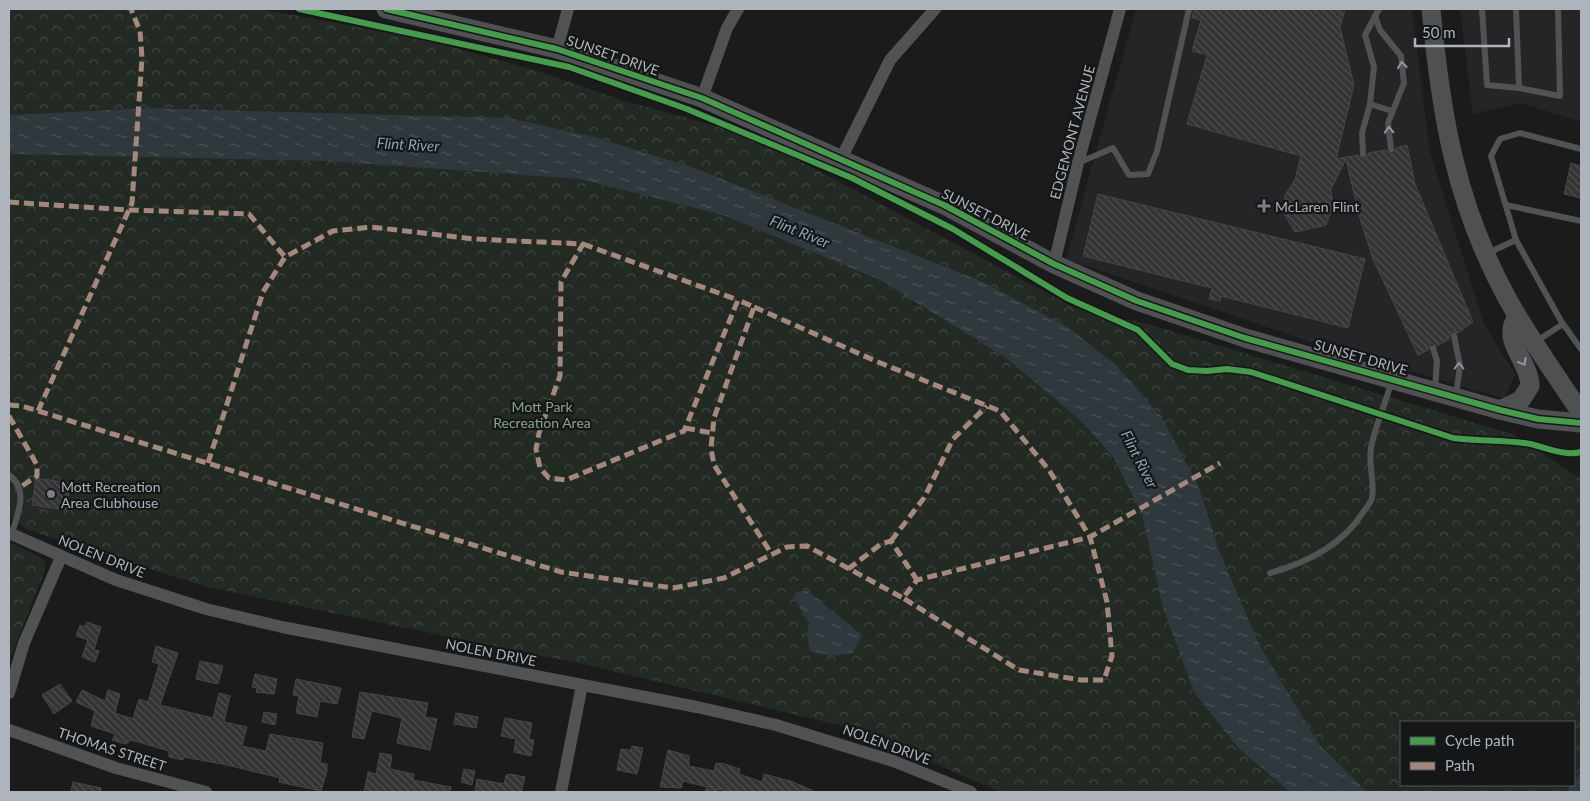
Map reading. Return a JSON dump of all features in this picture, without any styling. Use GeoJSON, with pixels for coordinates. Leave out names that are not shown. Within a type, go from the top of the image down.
{"type":"FeatureCollection","features":[{"type":"Feature","properties":{"kind":"street"},"geometry":{"type":"LineString","coordinates":[[557,49],[568,9]]}},
{"type":"Feature","properties":{"kind":"street"},"geometry":{"type":"LineString","coordinates":[[702,98],[727,28],[738,9]]}},
{"type":"Feature","properties":{"kind":"street"},"geometry":{"type":"LineString","coordinates":[[841,158],[890,60],[935,9]]}},
{"type":"Feature","properties":{"kind":"street","name":"EDGEMONT AVENUE"},"geometry":{"type":"LineString","coordinates":[[1054,264],[1078,164],[1120,9]]}},
{"type":"Feature","properties":{"kind":"street"},"geometry":{"type":"LineString","coordinates":[[1431,9],[1444,121],[1459,184],[1474,227],[1517,317],[1581,413]]}},
{"type":"Feature","properties":{"kind":"street","name":"SUNSET DRIVE"},"geometry":{"type":"LineString","coordinates":[[394,10],[557,49],[702,98],[944,205],[1054,264],[1137,301],[1211,326],[1500,410],[1538,419],[1581,423]]}},
{"type":"Feature","properties":{"kind":"street"},"geometry":{"type":"LineString","coordinates":[[1500,410],[1521,400],[1530,386],[1528,371],[1512,340],[1512,326],[1517,317]]}},
{"type":"Feature","properties":{"kind":"street","name":"NOLEN DRIVE"},"geometry":{"type":"LineString","coordinates":[[10,533],[60,557],[148,591],[232,615],[733,715],[800,731],[893,761],[971,792]]}},
{"type":"Feature","properties":{"kind":"street"},"geometry":{"type":"LineString","coordinates":[[9,693],[24,643],[60,557]]}},
{"type":"Feature","properties":{"kind":"street"},"geometry":{"type":"LineString","coordinates":[[561,792],[582,685]]}},
{"type":"Feature","properties":{"kind":"street","name":"THOMAS STREET"},"geometry":{"type":"LineString","coordinates":[[9,730],[116,768],[206,792]]}},
{"type":"Feature","properties":{"kind":"lane"},"geometry":{"type":"LineString","coordinates":[[1078,164],[1112,148],[1129,175],[1148,174],[1157,151],[1188,9]]}},
{"type":"Feature","properties":{"kind":"lane"},"geometry":{"type":"LineString","coordinates":[[1363,154],[1362,133],[1370,104],[1374,67],[1365,35],[1379,9]]}},
{"type":"Feature","properties":{"kind":"lane"},"geometry":{"type":"LineString","coordinates":[[1482,9],[1486,85],[1519,88],[1560,96],[1558,9]]}},
{"type":"Feature","properties":{"kind":"lane"},"geometry":{"type":"LineString","coordinates":[[1516,9],[1519,88]]}},
{"type":"Feature","properties":{"kind":"lane"},"geometry":{"type":"LineString","coordinates":[[1375,16],[1380,30],[1401,56],[1404,83],[1388,123],[1391,149]]}},
{"type":"Feature","properties":{"kind":"lane"},"geometry":{"type":"LineString","coordinates":[[1370,104],[1392,111]]}},
{"type":"Feature","properties":{"kind":"lane"},"geometry":{"type":"LineString","coordinates":[[1581,149],[1520,133],[1500,139],[1491,156],[1516,240],[1563,324],[1581,349]]}},
{"type":"Feature","properties":{"kind":"lane"},"geometry":{"type":"LineString","coordinates":[[1506,205],[1581,221]]}},
{"type":"Feature","properties":{"kind":"lane"},"geometry":{"type":"LineString","coordinates":[[1486,254],[1516,240]]}},
{"type":"Feature","properties":{"kind":"lane"},"geometry":{"type":"LineString","coordinates":[[1533,342],[1563,324]]}},
{"type":"Feature","properties":{"kind":"lane"},"geometry":{"type":"LineString","coordinates":[[1454,336],[1460,365],[1456,397]]}},
{"type":"Feature","properties":{"kind":"lane"},"geometry":{"type":"LineString","coordinates":[[1433,348],[1437,361],[1435,391]]}},
{"type":"Feature","properties":{"kind":"lane"},"geometry":{"type":"LineString","coordinates":[[1270,573],[1295,566],[1338,542],[1359,519],[1372,499],[1373,484],[1369,461],[1374,434],[1387,401],[1392,378]]}},
{"type":"Feature","properties":{"kind":"lane"},"geometry":{"type":"LineString","coordinates":[[9,475],[17,481],[22,499],[10,533]]}},
{"type":"Feature","properties":{"kind":"shaded area","name":"McLaren Flint"},"geometry":{"type":"Polygon","coordinates":[[[1136,9],[1412,9],[1430,153],[1484,324],[1515,374],[1505,399],[1314,343],[1066,259],[1136,9]]]}},
{"type":"Feature","properties":{"kind":"shaded area"},"geometry":{"type":"Polygon","coordinates":[[[1460,9],[1581,9],[1581,122],[1521,103],[1473,114],[1460,9]]]}},
{"type":"Feature","properties":{"kind":"green space"},"geometry":{"type":"Polygon","coordinates":[[[9,9],[259,9],[419,38],[534,70],[625,101],[755,137],[1077,309],[1151,325],[1515,435],[1581,479],[1581,772],[1575,781],[1575,721],[1400,721],[1400,786],[1572,786],[1566,792],[1367,792],[1319,744],[1260,646],[1221,556],[1198,485],[1117,366],[1068,327],[981,281],[697,169],[595,137],[509,118],[148,108],[9,115],[9,9]]]}},
{"type":"Feature","properties":{"kind":"green space","name":"Mott Park Recreation Area"},"geometry":{"type":"Polygon","coordinates":[[[9,154],[326,161],[579,179],[723,215],[880,280],[1006,358],[1081,421],[1114,458],[1142,515],[1163,607],[1194,692],[1238,748],[1290,792],[1000,792],[856,729],[587,665],[207,587],[28,530],[9,517],[9,154]]]}},
{"type":"Feature","properties":{"kind":"green space"},"geometry":{"type":"Polygon","coordinates":[[[9,542],[38,556],[45,562],[45,570],[9,661],[9,542]]]}},
{"type":"Feature","properties":{"kind":"water","name":"Flint River"},"geometry":{"type":"Polygon","coordinates":[[[148,108],[509,118],[595,137],[697,169],[981,281],[1068,327],[1117,366],[1161,416],[1198,485],[1221,556],[1260,646],[1319,744],[1367,792],[1290,792],[1238,748],[1194,692],[1163,608],[1142,515],[1114,458],[1081,421],[1006,358],[880,280],[723,215],[579,179],[326,161],[9,154],[9,115],[148,108]]]}},
{"type":"Feature","properties":{"kind":"water"},"geometry":{"type":"Polygon","coordinates":[[[808,591],[862,635],[853,653],[832,656],[810,651],[807,634],[809,624],[794,598],[796,592],[808,591]]]}},
{"type":"Feature","properties":{"kind":"water"},"geometry":{"type":"Polygon","coordinates":[[[1581,772],[1581,792],[1566,792],[1570,786],[1575,786],[1575,780],[1581,772]]]}},
{"type":"Feature","properties":{"kind":"building"},"geometry":{"type":"Polygon","coordinates":[[[1194,9],[1345,9],[1340,27],[1354,85],[1336,159],[1358,155],[1364,159],[1368,153],[1386,150],[1392,154],[1396,148],[1407,145],[1415,184],[1473,322],[1458,333],[1451,332],[1449,339],[1437,346],[1431,343],[1428,350],[1418,355],[1373,259],[1359,215],[1346,159],[1331,189],[1333,206],[1326,225],[1295,232],[1284,214],[1285,195],[1295,180],[1301,156],[1187,124],[1207,55],[1192,51],[1201,20],[1192,18],[1194,9]]]}},
{"type":"Feature","properties":{"kind":"building"},"geometry":{"type":"Polygon","coordinates":[[[1571,163],[1581,166],[1581,198],[1564,194],[1571,163]]]}},
{"type":"Feature","properties":{"kind":"building"},"geometry":{"type":"Polygon","coordinates":[[[1098,194],[1365,259],[1348,328],[1221,296],[1220,301],[1209,299],[1212,288],[1083,256],[1098,194]]]}},
{"type":"Feature","properties":{"kind":"building","name":"Mott Recreation Area Clubhouse"},"geometry":{"type":"Polygon","coordinates":[[[36,478],[70,483],[66,510],[32,505],[36,478]]]}},
{"type":"Feature","properties":{"kind":"building"},"geometry":{"type":"Polygon","coordinates":[[[87,622],[101,627],[94,650],[99,651],[95,662],[82,657],[88,640],[76,636],[80,625],[85,627],[87,622]]]}},
{"type":"Feature","properties":{"kind":"building"},"geometry":{"type":"Polygon","coordinates":[[[156,646],[178,653],[160,705],[213,718],[219,693],[230,696],[224,722],[247,727],[242,746],[266,751],[270,734],[323,743],[320,763],[327,764],[327,771],[321,791],[279,782],[280,778],[227,765],[184,757],[183,760],[169,757],[169,751],[131,740],[126,744],[112,740],[115,734],[91,726],[95,711],[76,702],[82,690],[105,701],[108,690],[120,694],[115,713],[133,719],[139,699],[148,702],[159,664],[152,662],[156,646]]]}},
{"type":"Feature","properties":{"kind":"building"},"geometry":{"type":"Polygon","coordinates":[[[200,661],[223,666],[218,684],[196,679],[200,661]]]}},
{"type":"Feature","properties":{"kind":"building"},"geometry":{"type":"Polygon","coordinates":[[[255,674],[277,679],[274,694],[256,692],[257,688],[252,687],[255,674]]]}},
{"type":"Feature","properties":{"kind":"building"},"geometry":{"type":"Polygon","coordinates":[[[296,679],[341,688],[337,704],[320,701],[317,717],[296,713],[299,696],[293,695],[296,679]]]}},
{"type":"Feature","properties":{"kind":"building"},"geometry":{"type":"Polygon","coordinates":[[[60,684],[72,701],[54,714],[42,695],[60,684]]]}},
{"type":"Feature","properties":{"kind":"building"},"geometry":{"type":"Polygon","coordinates":[[[360,692],[428,703],[425,717],[437,719],[430,750],[397,743],[402,718],[372,711],[364,739],[352,737],[360,692]]]}},
{"type":"Feature","properties":{"kind":"building"},"geometry":{"type":"Polygon","coordinates":[[[264,712],[277,714],[275,725],[262,722],[264,712]]]}},
{"type":"Feature","properties":{"kind":"building"},"geometry":{"type":"Polygon","coordinates":[[[456,713],[478,717],[476,728],[454,724],[456,713]]]}},
{"type":"Feature","properties":{"kind":"building"},"geometry":{"type":"Polygon","coordinates":[[[505,718],[532,723],[529,739],[534,740],[531,756],[514,752],[516,739],[501,736],[505,718]]]}},
{"type":"Feature","properties":{"kind":"building"},"geometry":{"type":"Polygon","coordinates":[[[632,746],[643,748],[637,774],[617,770],[621,749],[631,750],[632,746]]]}},
{"type":"Feature","properties":{"kind":"building"},"geometry":{"type":"Polygon","coordinates":[[[668,750],[689,756],[689,766],[714,771],[716,763],[725,764],[740,769],[739,774],[762,782],[764,774],[790,781],[812,790],[811,792],[734,792],[717,789],[717,792],[705,792],[707,787],[683,781],[681,788],[660,787],[668,750]]]}},
{"type":"Feature","properties":{"kind":"building"},"geometry":{"type":"Polygon","coordinates":[[[380,753],[392,755],[390,769],[414,774],[413,780],[451,787],[450,792],[364,792],[368,772],[376,774],[380,753]]]}},
{"type":"Feature","properties":{"kind":"building"},"geometry":{"type":"Polygon","coordinates":[[[464,769],[475,771],[472,785],[461,782],[464,769]]]}},
{"type":"Feature","properties":{"kind":"building"},"geometry":{"type":"Polygon","coordinates":[[[506,775],[525,777],[521,792],[475,791],[477,779],[504,784],[506,775]]]}},
{"type":"Feature","properties":{"kind":"building"},"geometry":{"type":"Polygon","coordinates":[[[73,782],[101,788],[100,792],[71,792],[73,782]]]}},
{"type":"Feature","properties":{"kind":"marked path"},"geometry":{"type":"LineString","coordinates":[[38,411],[132,203],[142,58],[140,31],[131,9]]}},
{"type":"Feature","properties":{"kind":"marked path"},"geometry":{"type":"LineString","coordinates":[[9,202],[129,210],[249,214],[285,257]]}},
{"type":"Feature","properties":{"kind":"marked path"},"geometry":{"type":"LineString","coordinates":[[208,463],[263,292],[285,257],[333,231],[371,227],[474,239],[583,244],[561,282],[560,376],[539,433],[536,449],[540,468],[549,478],[566,480],[684,431],[738,300],[754,307],[714,418],[711,448],[714,465],[771,553]]}},
{"type":"Feature","properties":{"kind":"marked path"},"geometry":{"type":"LineString","coordinates":[[583,244],[738,300]]}},
{"type":"Feature","properties":{"kind":"marked path"},"geometry":{"type":"LineString","coordinates":[[754,307],[878,362],[1000,411],[1049,470],[1090,537],[1107,602],[1112,656],[1104,680],[1081,680],[1019,670],[903,598]]}},
{"type":"Feature","properties":{"kind":"marked path"},"geometry":{"type":"LineString","coordinates":[[9,405],[22,406],[561,572],[673,588],[724,578],[787,547],[807,546],[903,598],[917,580],[1090,537],[1220,463]]}},
{"type":"Feature","properties":{"kind":"marked path"},"geometry":{"type":"LineString","coordinates":[[891,541],[924,498],[953,439],[987,406]]}},
{"type":"Feature","properties":{"kind":"marked path"},"geometry":{"type":"LineString","coordinates":[[9,416],[37,465],[37,476],[19,488]]}},
{"type":"Feature","properties":{"kind":"marked path"},"geometry":{"type":"LineString","coordinates":[[685,428],[712,433]]}},
{"type":"Feature","properties":{"kind":"marked path"},"geometry":{"type":"LineString","coordinates":[[848,569],[881,544],[891,541],[917,580]]}},
{"type":"Feature","properties":{"kind":"cycle path"},"geometry":{"type":"LineString","coordinates":[[299,9],[569,67],[687,109],[852,178],[953,229],[1067,298],[1138,330],[1172,364],[1188,370],[1227,369],[1251,372],[1453,438],[1524,443],[1560,452],[1581,452]]}},
{"type":"Feature","properties":{"kind":"cycle path"},"geometry":{"type":"LineString","coordinates":[[386,9],[557,49],[702,98],[944,205],[1054,264],[1137,301],[1245,338],[1500,410],[1538,419],[1581,423]]}},
{"type":"Feature","properties":{"kind":"place","name":"McLaren Flint"},"geometry":{"type":"Point","coordinates":[1264,206]}},
{"type":"Feature","properties":{"kind":"place","name":"Mott Recreation Area Clubhouse"},"geometry":{"type":"Point","coordinates":[51,494]}}]}
